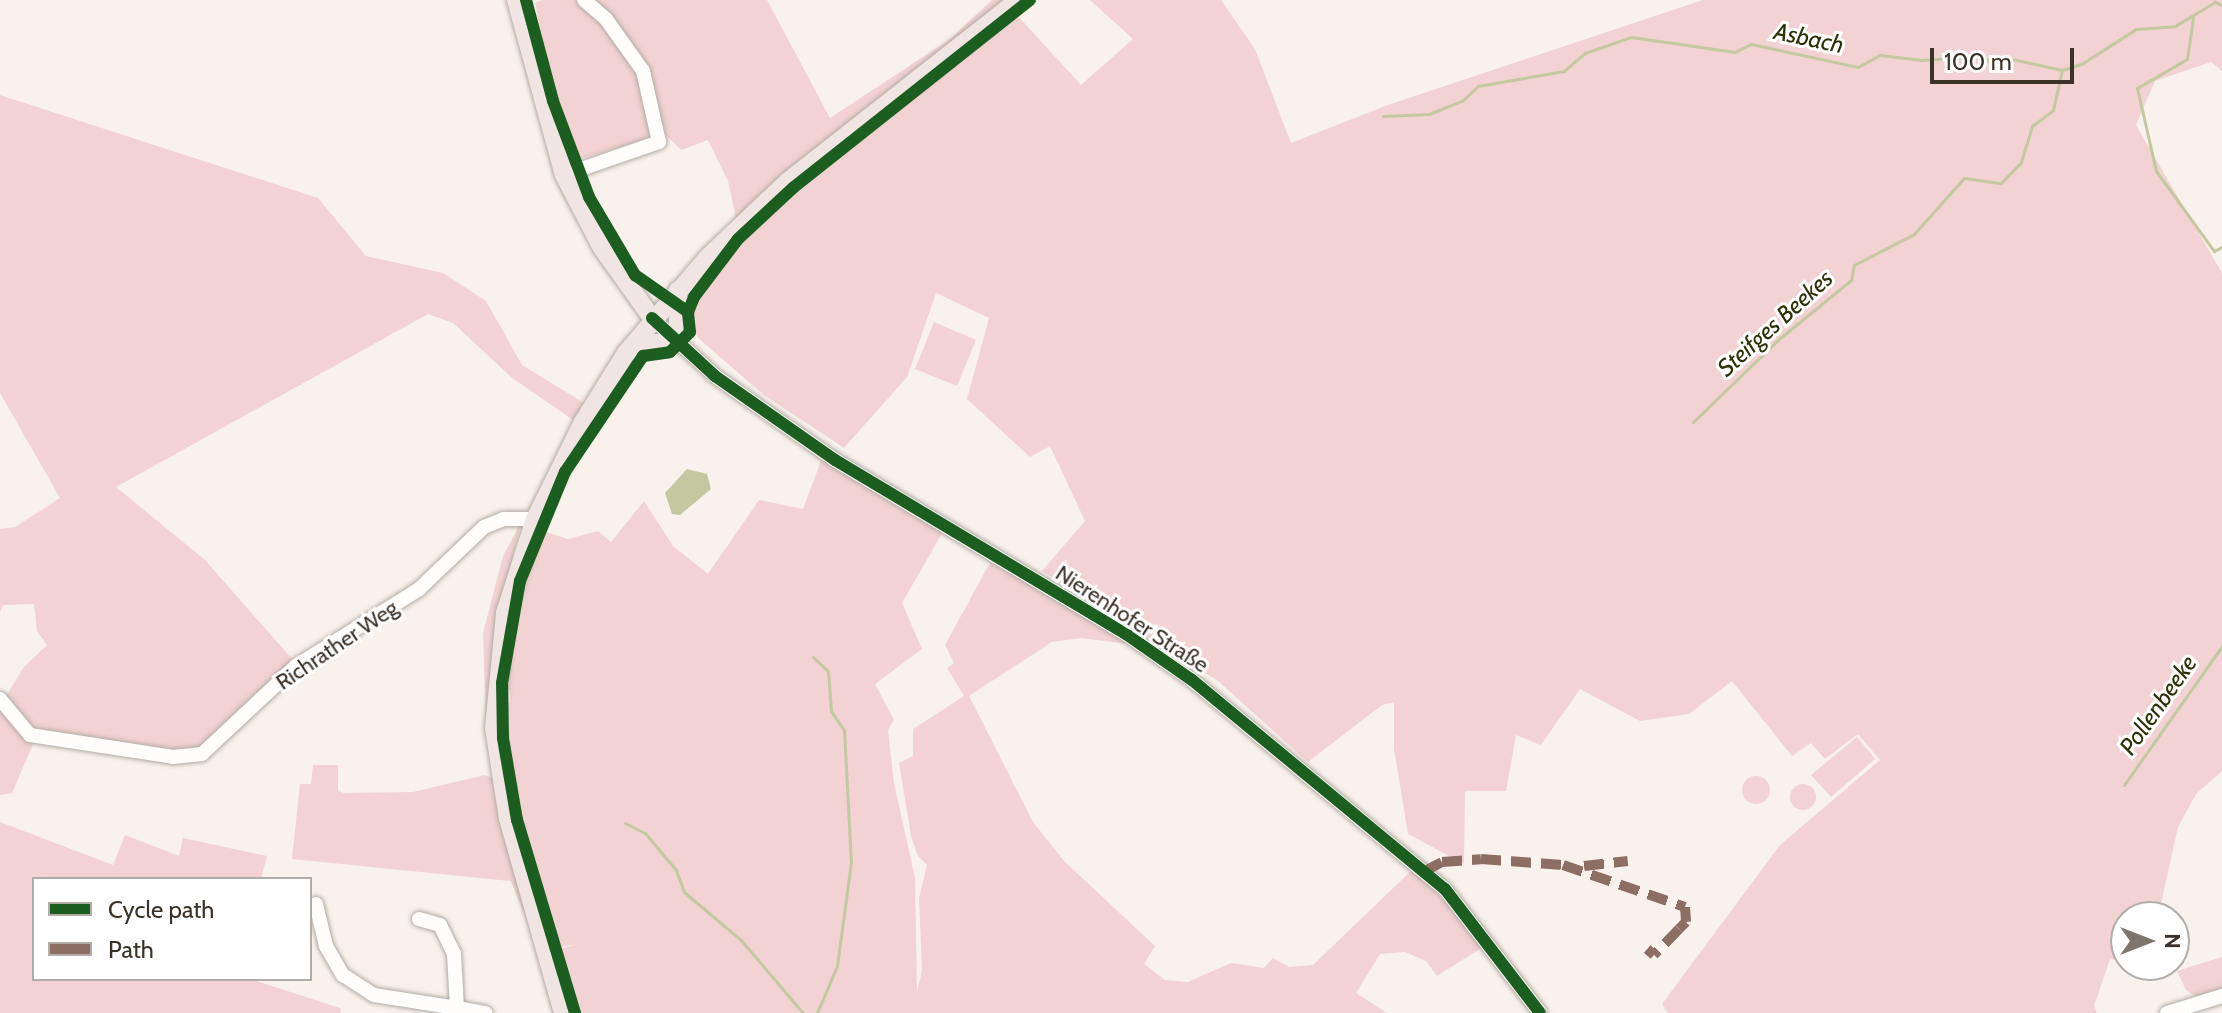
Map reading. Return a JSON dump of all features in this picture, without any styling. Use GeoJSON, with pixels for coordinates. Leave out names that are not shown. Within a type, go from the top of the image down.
{"type":"FeatureCollection","features":[{"type":"Feature","properties":{"kind":"main road"},"geometry":{"type":"LineString","coordinates":[[516,0],[564,175],[627,285],[652,318]]}},
{"type":"Feature","properties":{"kind":"main road"},"geometry":{"type":"LineString","coordinates":[[563,1013],[508,819],[494,728],[505,613],[535,519],[583,422],[626,353],[678,290],[787,182],[1018,0]]}},
{"type":"Feature","properties":{"kind":"main road"},"geometry":{"type":"LineString","coordinates":[[627,285],[650,294],[678,290]]}},
{"type":"Feature","properties":{"kind":"main road"},"geometry":{"type":"LineString","coordinates":[[626,353],[652,343],[678,343],[678,290]]}},
{"type":"Feature","properties":{"kind":"street"},"geometry":{"type":"LineString","coordinates":[[564,175],[659,142],[643,71],[625,42],[584,0]]}},
{"type":"Feature","properties":{"kind":"street","name":"Nierenhofer Straße"},"geometry":{"type":"LineString","coordinates":[[652,318],[715,376],[835,460],[1126,634],[1192,680],[1445,889],[1540,1013]]}},
{"type":"Feature","properties":{"kind":"street","name":"Richrather Weg"},"geometry":{"type":"LineString","coordinates":[[2,703],[30,735],[173,757],[202,754],[296,666],[419,589],[484,527],[504,519],[535,519]]}},
{"type":"Feature","properties":{"kind":"street"},"geometry":{"type":"LineString","coordinates":[[316,904],[326,946],[343,975],[374,995],[486,1013]]}},
{"type":"Feature","properties":{"kind":"street"},"geometry":{"type":"LineString","coordinates":[[419,919],[440,925],[454,954],[457,1008]]}},
{"type":"Feature","properties":{"kind":"street"},"geometry":{"type":"LineString","coordinates":[[2167,1013],[2222,996]]}},
{"type":"Feature","properties":{"kind":"shaded area"},"geometry":{"type":"Polygon","coordinates":[[[542,0],[767,0],[830,118],[950,39],[992,0],[1010,0],[736,218],[728,181],[708,140],[681,150],[665,134],[576,160],[551,90],[535,3],[542,0]]]}},
{"type":"Feature","properties":{"kind":"shaded area"},"geometry":{"type":"Polygon","coordinates":[[[1090,0],[1221,0],[1255,49],[1291,143],[1388,105],[1703,0],[2222,0],[2222,71],[2211,62],[2155,81],[2136,125],[2222,273],[2222,771],[2196,794],[2178,827],[2162,901],[2110,901],[2110,959],[2094,1006],[2097,1013],[1668,1013],[1662,1004],[1780,845],[1880,760],[1858,734],[1825,759],[1811,743],[1792,756],[1732,681],[1689,714],[1640,721],[1580,689],[1541,745],[1516,735],[1506,791],[1465,791],[1464,864],[1408,834],[1394,749],[1394,702],[1382,705],[1308,762],[1218,681],[1042,571],[1085,521],[1050,446],[1030,457],[967,399],[989,318],[936,293],[907,377],[844,448],[764,395],[698,338],[693,327],[695,300],[746,232],[1017,15],[1081,85],[1133,39],[1090,0]]]}},
{"type":"Feature","properties":{"kind":"shaded area"},"geometry":{"type":"Polygon","coordinates":[[[0,95],[318,198],[366,256],[443,273],[486,301],[522,365],[584,403],[573,420],[511,377],[453,323],[428,314],[116,487],[205,560],[301,669],[204,760],[35,740],[12,793],[0,795],[0,707],[23,668],[47,645],[37,631],[34,604],[3,605],[0,612],[0,529],[15,527],[60,498],[0,393],[0,95]]]}},
{"type":"Feature","properties":{"kind":"shaded area"},"geometry":{"type":"Polygon","coordinates":[[[934,322],[976,340],[957,386],[915,369],[934,322]]]}},
{"type":"Feature","properties":{"kind":"shaded area"},"geometry":{"type":"Polygon","coordinates":[[[822,458],[944,530],[902,603],[922,649],[875,684],[894,720],[888,730],[894,783],[915,878],[917,994],[922,970],[919,898],[927,865],[918,856],[911,836],[899,763],[913,756],[913,729],[964,696],[947,668],[954,663],[945,645],[992,559],[1129,644],[1081,638],[1052,642],[969,696],[1033,822],[1064,861],[1155,946],[1144,964],[1165,980],[1188,982],[1231,963],[1264,968],[1273,958],[1289,967],[1313,965],[1415,867],[1483,947],[1437,976],[1426,961],[1405,952],[1380,954],[1356,993],[1387,1013],[569,1013],[554,951],[576,944],[561,947],[524,837],[513,797],[504,704],[510,703],[510,689],[505,689],[520,599],[543,531],[568,539],[598,531],[611,542],[644,501],[673,546],[708,574],[759,500],[803,509],[822,458]]]}},
{"type":"Feature","properties":{"kind":"shaded area"},"geometry":{"type":"Polygon","coordinates":[[[687,469],[707,474],[711,489],[680,515],[672,514],[665,493],[687,469]]]}},
{"type":"Feature","properties":{"kind":"shaded area"},"geometry":{"type":"Polygon","coordinates":[[[521,522],[494,637],[486,724],[483,633],[503,556],[521,522]]]}},
{"type":"Feature","properties":{"kind":"shaded area"},"geometry":{"type":"Polygon","coordinates":[[[1857,737],[1875,759],[1831,797],[1811,775],[1857,737]]]}},
{"type":"Feature","properties":{"kind":"shaded area"},"geometry":{"type":"Polygon","coordinates":[[[313,765],[338,765],[338,791],[344,793],[413,792],[485,775],[494,779],[540,955],[511,881],[292,859],[300,784],[311,784],[313,765]]]}},
{"type":"Feature","properties":{"kind":"shaded area"},"geometry":{"type":"Polygon","coordinates":[[[1756,776],[1766,780],[1770,790],[1766,800],[1756,804],[1746,800],[1742,790],[1746,780],[1756,776]]]}},
{"type":"Feature","properties":{"kind":"shaded area"},"geometry":{"type":"Polygon","coordinates":[[[1803,784],[1812,788],[1816,797],[1812,806],[1803,810],[1794,806],[1790,797],[1794,788],[1803,784]]]}},
{"type":"Feature","properties":{"kind":"shaded area"},"geometry":{"type":"Polygon","coordinates":[[[0,822],[113,865],[125,835],[179,856],[183,838],[267,856],[262,877],[32,877],[32,981],[256,981],[340,1008],[341,1013],[0,1013],[0,822]]]}},
{"type":"Feature","properties":{"kind":"shaded area"},"geometry":{"type":"Polygon","coordinates":[[[2222,957],[2222,989],[2201,1000],[2186,990],[2182,981],[2190,981],[2190,967],[2222,957]]]}},
{"type":"Feature","properties":{"kind":"waterway","name":"Asbach"},"geometry":{"type":"LineString","coordinates":[[1383,116],[1429,114],[1462,101],[1478,86],[1564,71],[1585,53],[1631,37],[1735,52],[1751,44],[1858,67],[1880,55],[1922,60],[1982,56],[1994,65],[2012,59],[2062,70],[2083,63],[2136,29],[2175,26],[2215,2],[2222,5]]}},
{"type":"Feature","properties":{"kind":"waterway"},"geometry":{"type":"LineString","coordinates":[[2193,18],[2187,59],[2137,88],[2156,171],[2214,251],[2222,247]]}},
{"type":"Feature","properties":{"kind":"waterway","name":"Steifges Beekes"},"geometry":{"type":"LineString","coordinates":[[1693,422],[1780,338],[1851,280],[1854,265],[1914,234],[1964,178],[2001,183],[2021,162],[2032,126],[2053,110],[2062,70]]}},
{"type":"Feature","properties":{"kind":"waterway","name":"Pollenbeeke"},"geometry":{"type":"LineString","coordinates":[[2124,785],[2222,646]]}},
{"type":"Feature","properties":{"kind":"waterway"},"geometry":{"type":"LineString","coordinates":[[813,657],[828,671],[831,711],[844,730],[851,862],[837,966],[817,1013]]}},
{"type":"Feature","properties":{"kind":"waterway"},"geometry":{"type":"LineString","coordinates":[[625,823],[645,833],[676,870],[684,892],[741,940],[803,1013]]}},
{"type":"Feature","properties":{"kind":"marked path"},"geometry":{"type":"LineString","coordinates":[[1425,871],[1442,862],[1481,859],[1563,865],[1685,907],[1686,922],[1654,955],[1647,949]]}},
{"type":"Feature","properties":{"kind":"marked path"},"geometry":{"type":"LineString","coordinates":[[1584,866],[1628,861]]}},
{"type":"Feature","properties":{"kind":"cycle path"},"geometry":{"type":"LineString","coordinates":[[526,0],[553,101],[589,197],[635,275],[688,312]]}},
{"type":"Feature","properties":{"kind":"cycle path"},"geometry":{"type":"LineString","coordinates":[[575,1013],[517,820],[503,738],[502,683],[520,581],[565,472],[643,356],[670,352],[690,332],[688,312],[694,297],[738,239],[794,187],[1030,0]]}},
{"type":"Feature","properties":{"kind":"cycle path"},"geometry":{"type":"LineString","coordinates":[[652,318],[715,376],[835,460],[1126,634],[1192,680],[1445,889],[1540,1013]]}}]}
